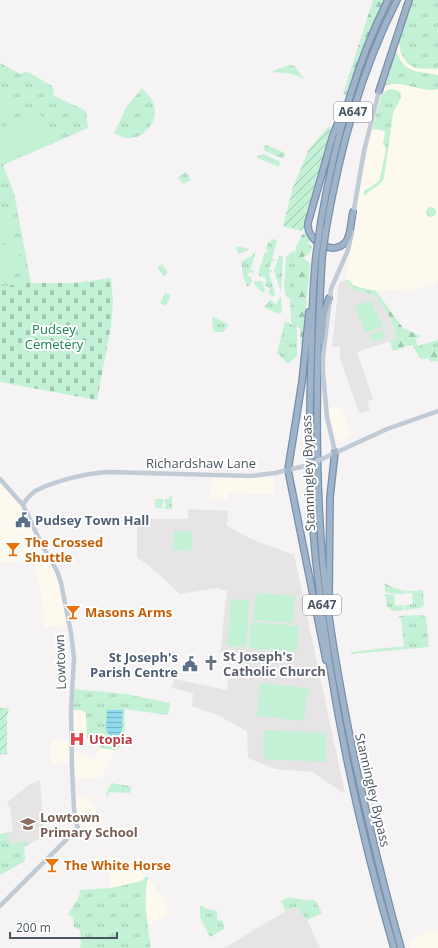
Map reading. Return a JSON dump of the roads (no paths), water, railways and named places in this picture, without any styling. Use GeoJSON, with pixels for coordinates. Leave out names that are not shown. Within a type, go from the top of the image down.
{"type":"FeatureCollection","features":[{"type":"Feature","properties":{"kind":"highway","name":"Stanningley Bypass"},"geometry":{"type":"LineString","coordinates":[[388,0],[378,21],[352,90],[328,182],[321,221],[312,297],[310,459],[316,561],[325,636],[337,711],[379,893],[394,948]]}},
{"type":"Feature","properties":{"kind":"highway","name":"Stanningley Bypass"},"geometry":{"type":"LineString","coordinates":[[397,0],[388,17],[366,70],[347,127],[334,183],[322,258],[316,377],[317,478],[323,567],[338,683],[362,794],[401,948]]}},
{"type":"Feature","properties":{"kind":"highway"},"geometry":{"type":"LineString","coordinates":[[380,91],[409,0]]}},
{"type":"Feature","properties":{"kind":"highway"},"geometry":{"type":"LineString","coordinates":[[352,90],[334,135],[308,222],[309,233],[320,245],[335,248],[347,240],[353,212]]}},
{"type":"Feature","properties":{"kind":"highway"},"geometry":{"type":"LineString","coordinates":[[312,297],[308,319],[302,382],[288,470],[320,635],[337,711]]}},
{"type":"Feature","properties":{"kind":"highway","name":"A647"},"geometry":{"type":"LineString","coordinates":[[316,377],[324,313],[329,298]]}},
{"type":"Feature","properties":{"kind":"highway"},"geometry":{"type":"LineString","coordinates":[[328,612],[330,588],[330,497],[336,452]]}},
{"type":"Feature","properties":{"kind":"highway"},"geometry":{"type":"LineString","coordinates":[[390,907],[405,948]]}},
{"type":"Feature","properties":{"kind":"main road"},"geometry":{"type":"LineString","coordinates":[[380,91],[368,130],[353,212],[352,232],[348,250],[333,282],[329,298],[322,374],[327,417],[336,452],[387,429],[438,411]]}},
{"type":"Feature","properties":{"kind":"main road","name":"Richardshaw Lane"},"geometry":{"type":"LineString","coordinates":[[23,505],[26,499],[36,491],[58,482],[89,474],[251,476],[305,466],[336,452]]}},
{"type":"Feature","properties":{"kind":"main road","name":"Lowtown"},"geometry":{"type":"LineString","coordinates":[[0,479],[23,505],[58,574],[73,646],[74,658],[72,696],[72,767],[74,809],[78,828],[0,906]]}},
{"type":"Feature","properties":{"kind":"water"},"geometry":{"type":"Polygon","coordinates":[[[107,710],[123,710],[121,739],[117,741],[111,741],[106,729],[107,710]]]}},
{"type":"Feature","properties":{"kind":"place","name":"Pudsey Town Hall"},"geometry":{"type":"Point","coordinates":[23,520]}},
{"type":"Feature","properties":{"kind":"place","name":"The Crossed Shuttle"},"geometry":{"type":"Point","coordinates":[13,549]}},
{"type":"Feature","properties":{"kind":"place","name":"Masons Arms"},"geometry":{"type":"Point","coordinates":[73,612]}},
{"type":"Feature","properties":{"kind":"place","name":"St Joseph's Catholic Church"},"geometry":{"type":"Point","coordinates":[211,663]}},
{"type":"Feature","properties":{"kind":"place","name":"St Joseph's Parish Centre"},"geometry":{"type":"Point","coordinates":[190,664]}},
{"type":"Feature","properties":{"kind":"place","name":"Utopia"},"geometry":{"type":"Point","coordinates":[77,739]}},
{"type":"Feature","properties":{"kind":"place","name":"Lowtown Primary School"},"geometry":{"type":"Point","coordinates":[28,824]}},
{"type":"Feature","properties":{"kind":"place","name":"The White Horse"},"geometry":{"type":"Point","coordinates":[52,865]}},
{"type":"Feature","properties":{"kind":"park label","name":"Pudsey Cemetery"},"geometry":{"type":"Point","coordinates":[54,336]}}]}
